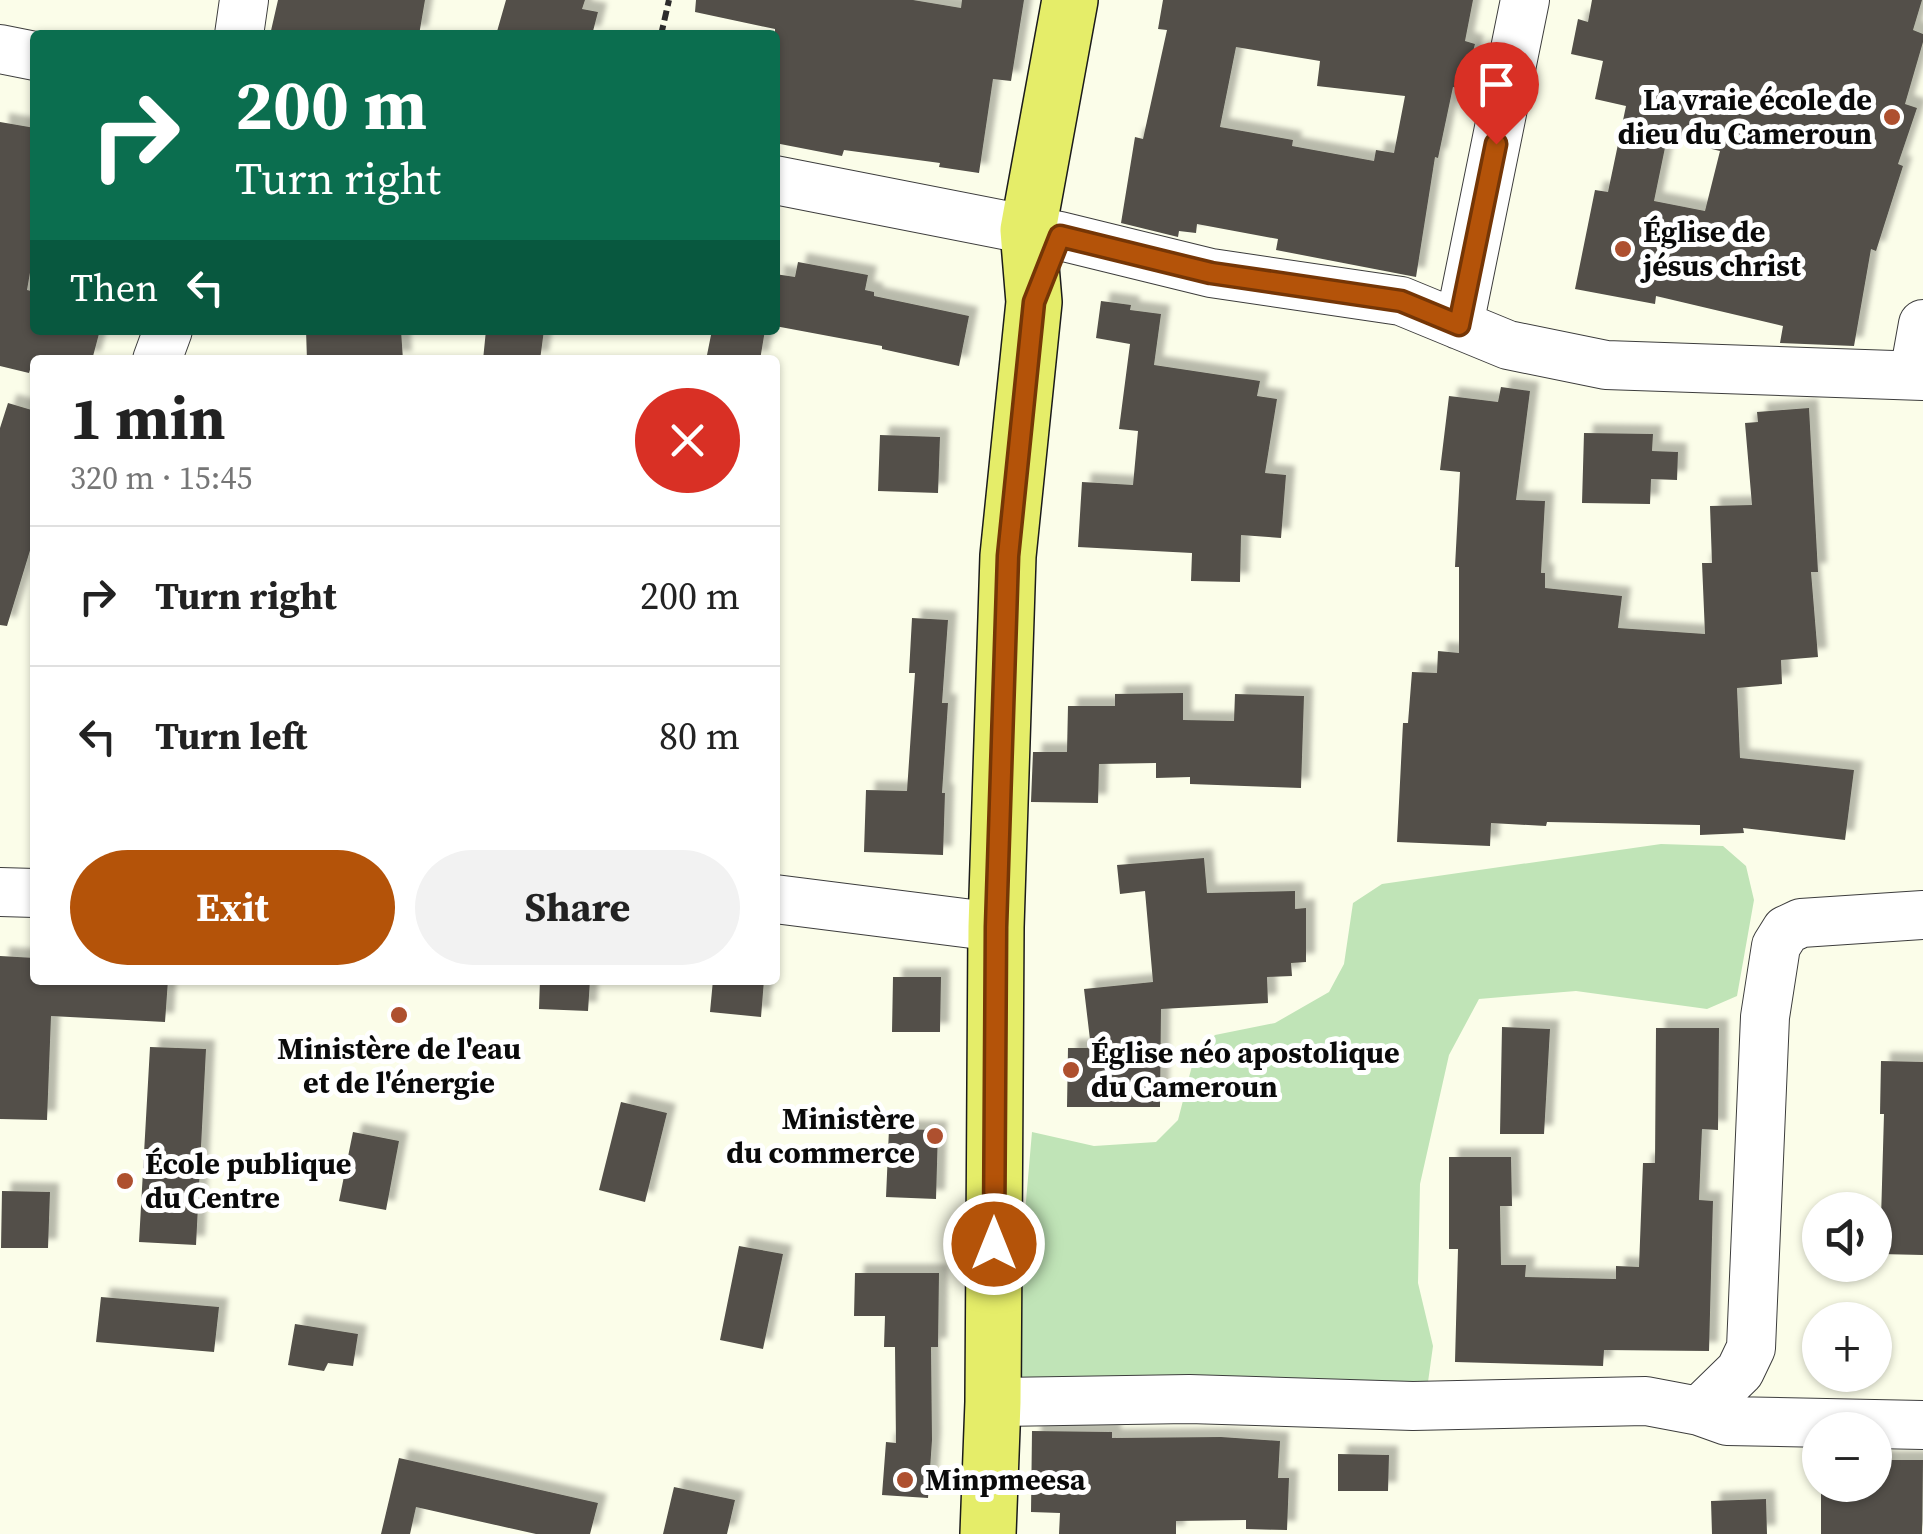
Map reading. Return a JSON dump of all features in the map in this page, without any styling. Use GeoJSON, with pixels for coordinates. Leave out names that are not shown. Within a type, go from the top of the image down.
{"type":"FeatureCollection","features":[{"type":"Feature","properties":{"kind":"main road"},"geometry":{"type":"LineString","coordinates":[[988,1534],[993,1402],[996,927],[1008,556],[1070,0]]}},
{"type":"Feature","properties":{"kind":"main road"},"geometry":{"type":"LineString","coordinates":[[1044,233],[1107,0]]}},
{"type":"Feature","properties":{"kind":"street"},"geometry":{"type":"LineString","coordinates":[[240,30],[244,0]]}},
{"type":"Feature","properties":{"kind":"street"},"geometry":{"type":"LineString","coordinates":[[1459,325],[1525,0]]}},
{"type":"Feature","properties":{"kind":"street"},"geometry":{"type":"LineString","coordinates":[[0,49],[30,55]]}},
{"type":"Feature","properties":{"kind":"street"},"geometry":{"type":"LineString","coordinates":[[780,181],[1044,233],[1211,273],[1401,301],[1508,345],[1606,365],[1919,375],[1923,324]]}},
{"type":"Feature","properties":{"kind":"street"},"geometry":{"type":"LineString","coordinates":[[0,892],[30,893]]}},
{"type":"Feature","properties":{"kind":"street"},"geometry":{"type":"LineString","coordinates":[[780,900],[996,927]]}},
{"type":"Feature","properties":{"kind":"street"},"geometry":{"type":"LineString","coordinates":[[1699,1411],[1740,1371],[1751,1348],[1765,1017],[1776,946],[1786,930],[1801,923],[1923,915]]}},
{"type":"Feature","properties":{"kind":"street"},"geometry":{"type":"LineString","coordinates":[[993,1402],[1189,1399],[1413,1406],[1646,1401],[1727,1420],[1923,1426]]}},
{"type":"Feature","properties":{"kind":"path"},"geometry":{"type":"LineString","coordinates":[[662,30],[668,0]]}},
{"type":"Feature","properties":{"kind":"green space"},"geometry":{"type":"Polygon","coordinates":[[[1661,844],[1723,846],[1746,866],[1754,900],[1737,996],[1707,1009],[1576,991],[1479,999],[1449,1055],[1420,1184],[1418,1283],[1433,1346],[1428,1382],[1119,1391],[1018,1387],[1019,1282],[1032,1132],[1094,1146],[1156,1142],[1178,1120],[1194,1058],[1215,1035],[1275,1023],[1329,992],[1344,964],[1353,903],[1382,884],[1661,844]]]}},
{"type":"Feature","properties":{"kind":"building"},"geometry":{"type":"Polygon","coordinates":[[[278,0],[425,0],[420,30],[271,30],[278,0]]]}},
{"type":"Feature","properties":{"kind":"building"},"geometry":{"type":"Polygon","coordinates":[[[506,0],[585,0],[582,9],[598,12],[593,30],[497,30],[506,0]]]}},
{"type":"Feature","properties":{"kind":"building"},"geometry":{"type":"Polygon","coordinates":[[[696,0],[913,0],[961,8],[962,0],[1024,0],[1011,81],[993,79],[979,173],[939,167],[940,163],[844,150],[842,156],[780,144],[780,30],[695,12],[696,0]]]}},
{"type":"Feature","properties":{"kind":"building"},"geometry":{"type":"Polygon","coordinates":[[[1163,0],[1473,0],[1465,41],[1475,44],[1463,89],[1453,87],[1438,158],[1435,157],[1416,277],[1276,250],[1278,239],[1197,224],[1196,233],[1179,231],[1178,237],[1121,223],[1135,137],[1143,139],[1167,30],[1158,29],[1163,0]],[[1236,47],[1220,127],[1293,140],[1292,146],[1374,161],[1376,150],[1394,153],[1405,96],[1317,86],[1320,61],[1236,47]]]}},
{"type":"Feature","properties":{"kind":"building"},"geometry":{"type":"Polygon","coordinates":[[[1592,0],[1922,0],[1913,30],[1923,34],[1923,42],[1905,104],[1917,108],[1876,251],[1871,249],[1854,346],[1780,343],[1783,326],[1656,296],[1655,304],[1575,289],[1595,190],[1608,192],[1626,106],[1595,99],[1603,61],[1571,54],[1578,19],[1588,22],[1592,0]],[[1667,138],[1654,201],[1705,211],[1720,151],[1667,138]]]}},
{"type":"Feature","properties":{"kind":"building"},"geometry":{"type":"Polygon","coordinates":[[[0,122],[30,127],[30,335],[99,335],[93,355],[30,355],[29,373],[0,366],[0,122]]]}},
{"type":"Feature","properties":{"kind":"building"},"geometry":{"type":"Polygon","coordinates":[[[798,262],[868,275],[865,290],[874,292],[874,296],[969,316],[959,366],[882,346],[780,327],[780,275],[795,277],[798,262]]]}},
{"type":"Feature","properties":{"kind":"building"},"geometry":{"type":"Polygon","coordinates":[[[1101,301],[1161,314],[1154,365],[1260,381],[1257,396],[1277,399],[1265,473],[1286,475],[1281,538],[1241,535],[1240,582],[1191,581],[1192,553],[1078,547],[1082,482],[1133,485],[1138,431],[1119,429],[1130,344],[1096,338],[1101,301]]]}},
{"type":"Feature","properties":{"kind":"building"},"geometry":{"type":"Polygon","coordinates":[[[306,335],[401,335],[403,355],[307,355],[306,335]]]}},
{"type":"Feature","properties":{"kind":"building"},"geometry":{"type":"Polygon","coordinates":[[[486,335],[543,335],[541,355],[484,355],[486,335]]]}},
{"type":"Feature","properties":{"kind":"building"},"geometry":{"type":"Polygon","coordinates":[[[711,335],[764,335],[761,355],[707,355],[711,335]]]}},
{"type":"Feature","properties":{"kind":"building"},"geometry":{"type":"Polygon","coordinates":[[[1501,387],[1530,391],[1516,500],[1545,501],[1541,573],[1545,573],[1545,588],[1622,596],[1618,628],[1705,634],[1702,563],[1712,563],[1710,506],[1752,505],[1745,423],[1758,422],[1757,412],[1809,408],[1818,572],[1811,572],[1818,657],[1781,660],[1782,684],[1737,688],[1740,758],[1854,770],[1845,840],[1743,828],[1744,833],[1700,835],[1700,825],[1547,822],[1546,826],[1491,823],[1490,846],[1397,842],[1403,723],[1408,723],[1412,672],[1437,673],[1438,651],[1459,653],[1459,567],[1455,567],[1460,472],[1440,470],[1449,396],[1498,402],[1501,387]]]}},
{"type":"Feature","properties":{"kind":"building"},"geometry":{"type":"Polygon","coordinates":[[[8,403],[30,410],[30,550],[7,626],[0,625],[0,428],[8,403]]]}},
{"type":"Feature","properties":{"kind":"building"},"geometry":{"type":"Polygon","coordinates":[[[1584,433],[1653,434],[1652,451],[1678,452],[1677,480],[1651,479],[1650,504],[1582,503],[1584,433]]]}},
{"type":"Feature","properties":{"kind":"building"},"geometry":{"type":"Polygon","coordinates":[[[880,435],[940,437],[938,493],[878,491],[880,435]]]}},
{"type":"Feature","properties":{"kind":"building"},"geometry":{"type":"Polygon","coordinates":[[[912,618],[948,620],[942,703],[948,703],[942,793],[943,855],[864,852],[866,790],[907,791],[915,673],[909,673],[912,618]]]}},
{"type":"Feature","properties":{"kind":"building"},"geometry":{"type":"Polygon","coordinates":[[[1183,693],[1183,720],[1234,721],[1235,694],[1304,696],[1301,788],[1190,784],[1190,777],[1156,778],[1156,763],[1099,764],[1098,803],[1031,802],[1033,752],[1067,752],[1068,706],[1115,706],[1115,694],[1183,693]]]}},
{"type":"Feature","properties":{"kind":"building"},"geometry":{"type":"Polygon","coordinates":[[[1204,858],[1207,893],[1295,891],[1295,909],[1306,908],[1306,962],[1291,963],[1292,976],[1267,977],[1268,1003],[1161,1009],[1160,1107],[1067,1107],[1068,1048],[1091,1048],[1084,989],[1153,982],[1145,891],[1120,894],[1117,865],[1204,858]]]}},
{"type":"Feature","properties":{"kind":"building"},"geometry":{"type":"Polygon","coordinates":[[[0,956],[30,958],[30,985],[168,985],[165,1022],[51,1016],[47,1120],[0,1119],[0,956]]]}},
{"type":"Feature","properties":{"kind":"building"},"geometry":{"type":"Polygon","coordinates":[[[893,977],[941,977],[940,1032],[892,1032],[893,977]]]}},
{"type":"Feature","properties":{"kind":"building"},"geometry":{"type":"Polygon","coordinates":[[[540,985],[590,985],[588,1011],[539,1009],[540,985]]]}},
{"type":"Feature","properties":{"kind":"building"},"geometry":{"type":"Polygon","coordinates":[[[713,985],[764,985],[761,1017],[710,1012],[713,985]]]}},
{"type":"Feature","properties":{"kind":"building"},"geometry":{"type":"Polygon","coordinates":[[[1502,1027],[1550,1029],[1544,1134],[1500,1134],[1502,1027]]]}},
{"type":"Feature","properties":{"kind":"building"},"geometry":{"type":"Polygon","coordinates":[[[1656,1028],[1719,1028],[1718,1130],[1702,1129],[1699,1200],[1713,1201],[1709,1351],[1604,1350],[1603,1366],[1455,1362],[1458,1249],[1449,1249],[1449,1157],[1511,1157],[1512,1206],[1500,1206],[1501,1265],[1526,1265],[1525,1277],[1616,1279],[1616,1266],[1639,1267],[1643,1163],[1655,1163],[1656,1028]]]}},
{"type":"Feature","properties":{"kind":"building"},"geometry":{"type":"Polygon","coordinates":[[[150,1047],[206,1049],[196,1245],[139,1242],[150,1047]]]}},
{"type":"Feature","properties":{"kind":"building"},"geometry":{"type":"Polygon","coordinates":[[[1881,1061],[1923,1062],[1923,1255],[1892,1254],[1892,1192],[1882,1192],[1884,1114],[1880,1114],[1881,1061]]]}},
{"type":"Feature","properties":{"kind":"building"},"geometry":{"type":"Polygon","coordinates":[[[621,1102],[667,1113],[645,1202],[599,1190],[621,1102]]]}},
{"type":"Feature","properties":{"kind":"building"},"geometry":{"type":"Polygon","coordinates":[[[889,1129],[938,1130],[936,1199],[886,1197],[889,1129]]]}},
{"type":"Feature","properties":{"kind":"building"},"geometry":{"type":"Polygon","coordinates":[[[353,1132],[399,1141],[386,1210],[339,1201],[353,1132]]]}},
{"type":"Feature","properties":{"kind":"building"},"geometry":{"type":"Polygon","coordinates":[[[2,1191],[50,1192],[48,1248],[1,1248],[2,1191]]]}},
{"type":"Feature","properties":{"kind":"building"},"geometry":{"type":"Polygon","coordinates":[[[739,1246],[783,1254],[763,1349],[720,1340],[739,1246]]]}},
{"type":"Feature","properties":{"kind":"building"},"geometry":{"type":"Polygon","coordinates":[[[855,1273],[939,1273],[938,1347],[931,1347],[928,1498],[882,1495],[886,1442],[896,1443],[895,1347],[884,1347],[885,1316],[854,1316],[855,1273]]]}},
{"type":"Feature","properties":{"kind":"building"},"geometry":{"type":"Polygon","coordinates":[[[101,1297],[219,1307],[214,1352],[96,1342],[101,1297]]]}},
{"type":"Feature","properties":{"kind":"building"},"geometry":{"type":"Polygon","coordinates":[[[295,1324],[358,1334],[353,1366],[328,1363],[324,1371],[288,1365],[295,1324]]]}},
{"type":"Feature","properties":{"kind":"building"},"geometry":{"type":"Polygon","coordinates":[[[1032,1431],[1112,1432],[1112,1438],[1280,1441],[1278,1478],[1289,1478],[1287,1530],[1246,1529],[1246,1520],[1176,1521],[1176,1534],[1059,1534],[1060,1513],[1031,1512],[1032,1431]]]}},
{"type":"Feature","properties":{"kind":"building"},"geometry":{"type":"Polygon","coordinates":[[[1338,1454],[1389,1455],[1388,1491],[1338,1491],[1338,1454]]]}},
{"type":"Feature","properties":{"kind":"building"},"geometry":{"type":"Polygon","coordinates":[[[399,1458],[598,1503],[590,1534],[536,1534],[416,1507],[410,1534],[381,1534],[399,1458]]]}},
{"type":"Feature","properties":{"kind":"building"},"geometry":{"type":"Polygon","coordinates":[[[1892,1460],[1923,1460],[1922,1534],[1821,1534],[1821,1502],[1892,1502],[1892,1460]]]}},
{"type":"Feature","properties":{"kind":"building"},"geometry":{"type":"Polygon","coordinates":[[[674,1487],[735,1500],[727,1534],[663,1534],[674,1487]]]}},
{"type":"Feature","properties":{"kind":"building"},"geometry":{"type":"Polygon","coordinates":[[[1766,1499],[1767,1534],[1712,1534],[1711,1501],[1766,1499]]]}},
{"type":"Feature","properties":{"kind":"place","name":"La vraie école de dieu du Cameroun"},"geometry":{"type":"Point","coordinates":[1892,117]}},
{"type":"Feature","properties":{"kind":"place","name":"Église de jésus christ"},"geometry":{"type":"Point","coordinates":[1623,249]}},
{"type":"Feature","properties":{"kind":"place","name":"Ministère de l'eau et de l'énergie"},"geometry":{"type":"Point","coordinates":[399,1015]}},
{"type":"Feature","properties":{"kind":"place","name":"Église néo apostolique du Cameroun"},"geometry":{"type":"Point","coordinates":[1071,1070]}},
{"type":"Feature","properties":{"kind":"place","name":"Ministère du commerce"},"geometry":{"type":"Point","coordinates":[935,1136]}},
{"type":"Feature","properties":{"kind":"place","name":"École publique du Centre"},"geometry":{"type":"Point","coordinates":[125,1181]}},
{"type":"Feature","properties":{"kind":"place","name":"Minpmeesa"},"geometry":{"type":"Point","coordinates":[905,1480]}},
{"type":"Feature","properties":{"kind":"route"},"geometry":{"type":"LineString","coordinates":[[994,1244],[996,927],[1008,556],[1034,302],[1060,236],[1211,273],[1401,301],[1459,325],[1496,144]]}}]}
